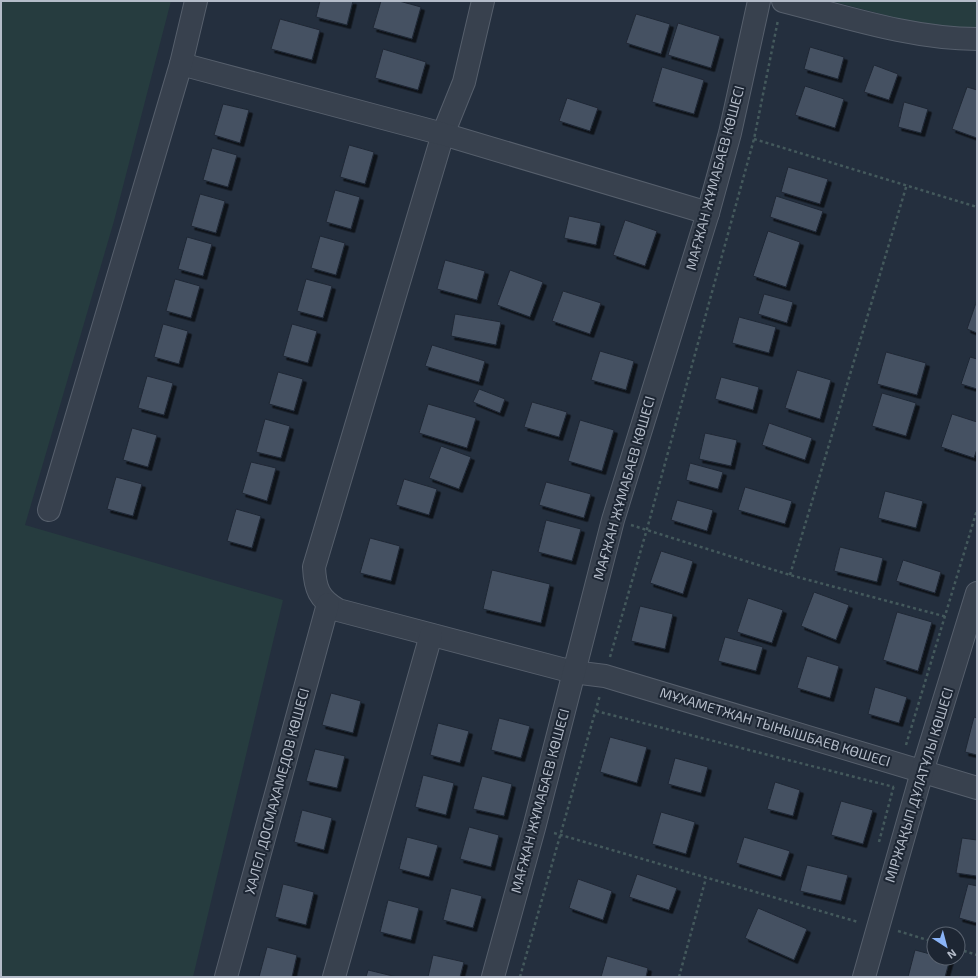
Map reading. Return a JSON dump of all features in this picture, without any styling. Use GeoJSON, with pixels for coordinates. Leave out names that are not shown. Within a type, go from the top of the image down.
{"type":"FeatureCollection","features":[{"type":"Feature","properties":{"kind":"street"},"geometry":{"type":"LineString","coordinates":[[48,510],[180,64],[196,1]]}},
{"type":"Feature","properties":{"kind":"street"},"geometry":{"type":"LineString","coordinates":[[328,604],[320,594],[315,584],[314,567],[443,134],[464,82],[483,1]]}},
{"type":"Feature","properties":{"kind":"street","name":"МАҒЖАН ЖҰМАБАЕВ КӨШЕСІ"},"geometry":{"type":"LineString","coordinates":[[493,977],[534,828],[613,520],[708,213],[730,133],[759,1]]}},
{"type":"Feature","properties":{"kind":"street"},"geometry":{"type":"LineString","coordinates":[[781,9],[951,39],[977,39]]}},
{"type":"Feature","properties":{"kind":"street"},"geometry":{"type":"LineString","coordinates":[[180,64],[443,134],[708,213]]}},
{"type":"Feature","properties":{"kind":"street","name":"МІРЖАҚЫП ДҰЛАТҰЛЫ КӨШЕСІ"},"geometry":{"type":"LineString","coordinates":[[864,977],[919,782],[970,621],[977,593]]}},
{"type":"Feature","properties":{"kind":"street","name":"МҰХАМЕТЖАН ТЫНЫШБАЕВ КӨШЕСІ"},"geometry":{"type":"LineString","coordinates":[[328,604],[338,610],[573,672],[605,676],[919,782],[977,788]]}},
{"type":"Feature","properties":{"kind":"street","name":"ХАЛЕЛ ДОСМАХАМЕДОВ КӨШЕСІ"},"geometry":{"type":"LineString","coordinates":[[226,977],[328,604]]}},
{"type":"Feature","properties":{"kind":"street"},"geometry":{"type":"LineString","coordinates":[[334,977],[431,635]]}},
{"type":"Feature","properties":{"kind":"path"},"geometry":{"type":"LineString","coordinates":[[520,977],[559,834],[648,529],[754,139],[781,9]]}},
{"type":"Feature","properties":{"kind":"path"},"geometry":{"type":"LineString","coordinates":[[730,133],[907,184],[977,206]]}},
{"type":"Feature","properties":{"kind":"path"},"geometry":{"type":"LineString","coordinates":[[790,575],[907,184]]}},
{"type":"Feature","properties":{"kind":"path"},"geometry":{"type":"LineString","coordinates":[[613,520],[648,529],[790,575],[946,617],[970,621]]}},
{"type":"Feature","properties":{"kind":"path"},"geometry":{"type":"LineString","coordinates":[[596,711],[919,782]]}},
{"type":"Feature","properties":{"kind":"path"},"geometry":{"type":"LineString","coordinates":[[534,828],[859,922],[878,925],[926,940]]}},
{"type":"Feature","properties":{"kind":"path"},"geometry":{"type":"LineString","coordinates":[[679,977],[706,878]]}},
{"type":"Feature","properties":{"kind":"path"},"geometry":{"type":"LineString","coordinates":[[966,952],[977,955]]}},
{"type":"Feature","properties":{"kind":"green space"},"geometry":{"type":"Polygon","coordinates":[[[1,1],[171,1],[114,221],[25,525],[283,600],[193,977],[1,977],[1,1]]]}},
{"type":"Feature","properties":{"kind":"green space"},"geometry":{"type":"Polygon","coordinates":[[[831,1],[977,1],[977,28],[938,29],[831,1]]]}},
{"type":"Feature","properties":{"kind":"building"},"geometry":{"type":"Polygon","coordinates":[[[320,1],[353,1],[347,25],[316,17],[320,1]]]}},
{"type":"Feature","properties":{"kind":"building"},"geometry":{"type":"Polygon","coordinates":[[[381,1],[399,1],[421,7],[412,39],[373,28],[381,1]]]}},
{"type":"Feature","properties":{"kind":"building"},"geometry":{"type":"Polygon","coordinates":[[[636,14],[670,24],[661,54],[626,43],[636,14]]]}},
{"type":"Feature","properties":{"kind":"building"},"geometry":{"type":"Polygon","coordinates":[[[280,19],[320,30],[312,60],[271,49],[280,19]]]}},
{"type":"Feature","properties":{"kind":"building"},"geometry":{"type":"Polygon","coordinates":[[[678,23],[720,36],[711,68],[668,55],[678,23]]]}},
{"type":"Feature","properties":{"kind":"building"},"geometry":{"type":"Polygon","coordinates":[[[810,47],[844,57],[838,79],[804,69],[810,47]]]}},
{"type":"Feature","properties":{"kind":"building"},"geometry":{"type":"Polygon","coordinates":[[[383,49],[426,62],[418,90],[375,78],[383,49]]]}},
{"type":"Feature","properties":{"kind":"building"},"geometry":{"type":"Polygon","coordinates":[[[874,65],[898,74],[889,100],[864,92],[874,65]]]}},
{"type":"Feature","properties":{"kind":"building"},"geometry":{"type":"Polygon","coordinates":[[[662,67],[704,80],[694,114],[652,102],[662,67]]]}},
{"type":"Feature","properties":{"kind":"building"},"geometry":{"type":"Polygon","coordinates":[[[805,86],[844,99],[835,128],[795,115],[805,86]]]}},
{"type":"Feature","properties":{"kind":"building"},"geometry":{"type":"Polygon","coordinates":[[[967,87],[977,90],[977,138],[952,129],[967,87]]]}},
{"type":"Feature","properties":{"kind":"building"},"geometry":{"type":"Polygon","coordinates":[[[567,98],[598,108],[590,131],[559,121],[567,98]]]}},
{"type":"Feature","properties":{"kind":"building"},"geometry":{"type":"Polygon","coordinates":[[[904,102],[928,109],[921,133],[898,127],[904,102]]]}},
{"type":"Feature","properties":{"kind":"building"},"geometry":{"type":"Polygon","coordinates":[[[223,104],[249,110],[240,143],[214,135],[223,104]]]}},
{"type":"Feature","properties":{"kind":"building"},"geometry":{"type":"Polygon","coordinates":[[[349,145],[374,152],[365,184],[340,177],[349,145]]]}},
{"type":"Feature","properties":{"kind":"building"},"geometry":{"type":"Polygon","coordinates":[[[212,148],[237,155],[228,187],[203,180],[212,148]]]}},
{"type":"Feature","properties":{"kind":"building"},"geometry":{"type":"Polygon","coordinates":[[[788,167],[828,179],[820,204],[781,192],[788,167]]]}},
{"type":"Feature","properties":{"kind":"building"},"geometry":{"type":"Polygon","coordinates":[[[335,190],[360,197],[351,229],[326,222],[335,190]]]}},
{"type":"Feature","properties":{"kind":"building"},"geometry":{"type":"Polygon","coordinates":[[[200,194],[225,201],[216,233],[191,226],[200,194]]]}},
{"type":"Feature","properties":{"kind":"building"},"geometry":{"type":"Polygon","coordinates":[[[776,196],[823,211],[816,232],[770,217],[776,196]]]}},
{"type":"Feature","properties":{"kind":"building"},"geometry":{"type":"Polygon","coordinates":[[[569,216],[601,223],[596,245],[564,238],[569,216]]]}},
{"type":"Feature","properties":{"kind":"building"},"geometry":{"type":"Polygon","coordinates":[[[625,220],[657,231],[645,266],[613,255],[625,220]]]}},
{"type":"Feature","properties":{"kind":"building"},"geometry":{"type":"Polygon","coordinates":[[[768,231],[800,242],[786,287],[753,276],[768,231]]]}},
{"type":"Feature","properties":{"kind":"building"},"geometry":{"type":"Polygon","coordinates":[[[320,236],[345,243],[336,275],[311,268],[320,236]]]}},
{"type":"Feature","properties":{"kind":"building"},"geometry":{"type":"Polygon","coordinates":[[[187,237],[212,244],[203,276],[178,269],[187,237]]]}},
{"type":"Feature","properties":{"kind":"building"},"geometry":{"type":"Polygon","coordinates":[[[445,260],[485,271],[477,300],[437,289],[445,260]]]}},
{"type":"Feature","properties":{"kind":"building"},"geometry":{"type":"Polygon","coordinates":[[[510,270],[543,282],[530,317],[497,305],[510,270]]]}},
{"type":"Feature","properties":{"kind":"building"},"geometry":{"type":"Polygon","coordinates":[[[175,279],[200,286],[191,318],[166,311],[175,279]]]}},
{"type":"Feature","properties":{"kind":"building"},"geometry":{"type":"Polygon","coordinates":[[[306,279],[332,286],[323,318],[297,311],[306,279]]]}},
{"type":"Feature","properties":{"kind":"building"},"geometry":{"type":"Polygon","coordinates":[[[563,291],[601,303],[590,334],[552,321],[563,291]]]}},
{"type":"Feature","properties":{"kind":"building"},"geometry":{"type":"Polygon","coordinates":[[[764,294],[793,302],[787,323],[758,314],[764,294]]]}},
{"type":"Feature","properties":{"kind":"building"},"geometry":{"type":"Polygon","coordinates":[[[977,300],[977,333],[967,329],[977,300]]]}},
{"type":"Feature","properties":{"kind":"building"},"geometry":{"type":"Polygon","coordinates":[[[455,314],[501,322],[496,345],[451,336],[455,314]]]}},
{"type":"Feature","properties":{"kind":"building"},"geometry":{"type":"Polygon","coordinates":[[[739,317],[776,327],[769,353],[732,343],[739,317]]]}},
{"type":"Feature","properties":{"kind":"building"},"geometry":{"type":"Polygon","coordinates":[[[163,324],[188,331],[179,364],[154,357],[163,324]]]}},
{"type":"Feature","properties":{"kind":"building"},"geometry":{"type":"Polygon","coordinates":[[[292,324],[317,331],[308,363],[283,356],[292,324]]]}},
{"type":"Feature","properties":{"kind":"building"},"geometry":{"type":"Polygon","coordinates":[[[432,345],[485,361],[479,382],[425,366],[432,345]]]}},
{"type":"Feature","properties":{"kind":"building"},"geometry":{"type":"Polygon","coordinates":[[[600,351],[634,361],[626,390],[591,380],[600,351]]]}},
{"type":"Feature","properties":{"kind":"building"},"geometry":{"type":"Polygon","coordinates":[[[886,352],[926,363],[917,395],[877,384],[886,352]]]}},
{"type":"Feature","properties":{"kind":"building"},"geometry":{"type":"Polygon","coordinates":[[[970,357],[977,359],[977,389],[961,384],[970,357]]]}},
{"type":"Feature","properties":{"kind":"building"},"geometry":{"type":"Polygon","coordinates":[[[797,370],[831,380],[820,419],[785,408],[797,370]]]}},
{"type":"Feature","properties":{"kind":"building"},"geometry":{"type":"Polygon","coordinates":[[[278,372],[303,379],[294,411],[269,404],[278,372]]]}},
{"type":"Feature","properties":{"kind":"building"},"geometry":{"type":"Polygon","coordinates":[[[147,376],[173,383],[164,415],[138,408],[147,376]]]}},
{"type":"Feature","properties":{"kind":"building"},"geometry":{"type":"Polygon","coordinates":[[[721,377],[759,387],[753,410],[715,399],[721,377]]]}},
{"type":"Feature","properties":{"kind":"building"},"geometry":{"type":"Polygon","coordinates":[[[479,389],[505,399],[500,413],[473,402],[479,389]]]}},
{"type":"Feature","properties":{"kind":"building"},"geometry":{"type":"Polygon","coordinates":[[[882,393],[916,403],[906,436],[872,426],[882,393]]]}},
{"type":"Feature","properties":{"kind":"building"},"geometry":{"type":"Polygon","coordinates":[[[532,402],[567,412],[559,437],[524,427],[532,402]]]}},
{"type":"Feature","properties":{"kind":"building"},"geometry":{"type":"Polygon","coordinates":[[[428,404],[476,418],[467,448],[419,433],[428,404]]]}},
{"type":"Feature","properties":{"kind":"building"},"geometry":{"type":"Polygon","coordinates":[[[952,414],[977,422],[977,449],[974,458],[941,447],[952,414]]]}},
{"type":"Feature","properties":{"kind":"building"},"geometry":{"type":"Polygon","coordinates":[[[265,419],[290,426],[281,458],[256,452],[265,419]]]}},
{"type":"Feature","properties":{"kind":"building"},"geometry":{"type":"Polygon","coordinates":[[[580,420],[614,430],[602,471],[568,461],[580,420]]]}},
{"type":"Feature","properties":{"kind":"building"},"geometry":{"type":"Polygon","coordinates":[[[769,423],[812,438],[805,460],[762,445],[769,423]]]}},
{"type":"Feature","properties":{"kind":"building"},"geometry":{"type":"Polygon","coordinates":[[[132,428],[157,435],[148,467],[123,460],[132,428]]]}},
{"type":"Feature","properties":{"kind":"building"},"geometry":{"type":"Polygon","coordinates":[[[705,433],[737,440],[731,466],[699,459],[705,433]]]}},
{"type":"Feature","properties":{"kind":"building"},"geometry":{"type":"Polygon","coordinates":[[[441,446],[471,457],[459,489],[429,478],[441,446]]]}},
{"type":"Feature","properties":{"kind":"building"},"geometry":{"type":"Polygon","coordinates":[[[251,462],[276,468],[267,501],[242,493],[251,462]]]}},
{"type":"Feature","properties":{"kind":"building"},"geometry":{"type":"Polygon","coordinates":[[[690,463],[723,472],[718,489],[686,480],[690,463]]]}},
{"type":"Feature","properties":{"kind":"building"},"geometry":{"type":"Polygon","coordinates":[[[116,477],[142,484],[133,516],[107,509],[116,477]]]}},
{"type":"Feature","properties":{"kind":"building"},"geometry":{"type":"Polygon","coordinates":[[[404,479],[437,489],[429,515],[396,505],[404,479]]]}},
{"type":"Feature","properties":{"kind":"building"},"geometry":{"type":"Polygon","coordinates":[[[546,482],[591,494],[584,518],[539,505],[546,482]]]}},
{"type":"Feature","properties":{"kind":"building"},"geometry":{"type":"Polygon","coordinates":[[[745,487],[792,501],[785,524],[738,510],[745,487]]]}},
{"type":"Feature","properties":{"kind":"building"},"geometry":{"type":"Polygon","coordinates":[[[885,491],[923,501],[916,528],[878,518],[885,491]]]}},
{"type":"Feature","properties":{"kind":"building"},"geometry":{"type":"Polygon","coordinates":[[[677,500],[713,510],[707,531],[671,520],[677,500]]]}},
{"type":"Feature","properties":{"kind":"building"},"geometry":{"type":"Polygon","coordinates":[[[236,509],[261,516],[252,548],[227,541],[236,509]]]}},
{"type":"Feature","properties":{"kind":"building"},"geometry":{"type":"Polygon","coordinates":[[[546,520],[581,529],[572,561],[538,552],[546,520]]]}},
{"type":"Feature","properties":{"kind":"building"},"geometry":{"type":"Polygon","coordinates":[[[370,538],[400,546],[391,581],[360,573],[370,538]]]}},
{"type":"Feature","properties":{"kind":"building"},"geometry":{"type":"Polygon","coordinates":[[[840,547],[883,558],[877,582],[834,571],[840,547]]]}},
{"type":"Feature","properties":{"kind":"building"},"geometry":{"type":"Polygon","coordinates":[[[661,551],[693,561],[683,594],[650,583],[661,551]]]}},
{"type":"Feature","properties":{"kind":"building"},"geometry":{"type":"Polygon","coordinates":[[[903,560],[941,572],[935,593],[896,581],[903,560]]]}},
{"type":"Feature","properties":{"kind":"building"},"geometry":{"type":"Polygon","coordinates":[[[492,570],[550,584],[541,623],[483,609],[492,570]]]}},
{"type":"Feature","properties":{"kind":"building"},"geometry":{"type":"Polygon","coordinates":[[[814,592],[849,605],[836,640],[801,626],[814,592]]]}},
{"type":"Feature","properties":{"kind":"building"},"geometry":{"type":"Polygon","coordinates":[[[748,598],[783,610],[772,643],[737,632],[748,598]]]}},
{"type":"Feature","properties":{"kind":"building"},"geometry":{"type":"Polygon","coordinates":[[[640,606],[673,614],[665,649],[631,641],[640,606]]]}},
{"type":"Feature","properties":{"kind":"building"},"geometry":{"type":"Polygon","coordinates":[[[897,612],[932,622],[918,671],[883,660],[897,612]]]}},
{"type":"Feature","properties":{"kind":"building"},"geometry":{"type":"Polygon","coordinates":[[[725,637],[763,647],[756,671],[718,661],[725,637]]]}},
{"type":"Feature","properties":{"kind":"building"},"geometry":{"type":"Polygon","coordinates":[[[807,656],[839,666],[830,698],[797,688],[807,656]]]}},
{"type":"Feature","properties":{"kind":"building"},"geometry":{"type":"Polygon","coordinates":[[[875,687],[907,697],[899,723],[868,714],[875,687]]]}},
{"type":"Feature","properties":{"kind":"building"},"geometry":{"type":"Polygon","coordinates":[[[331,693],[361,701],[353,733],[322,725],[331,693]]]}},
{"type":"Feature","properties":{"kind":"building"},"geometry":{"type":"Polygon","coordinates":[[[974,717],[977,718],[977,755],[965,752],[974,717]]]}},
{"type":"Feature","properties":{"kind":"building"},"geometry":{"type":"Polygon","coordinates":[[[499,718],[530,726],[521,758],[491,750],[499,718]]]}},
{"type":"Feature","properties":{"kind":"building"},"geometry":{"type":"Polygon","coordinates":[[[438,723],[469,731],[460,763],[430,755],[438,723]]]}},
{"type":"Feature","properties":{"kind":"building"},"geometry":{"type":"Polygon","coordinates":[[[610,737],[647,747],[637,783],[600,772],[610,737]]]}},
{"type":"Feature","properties":{"kind":"building"},"geometry":{"type":"Polygon","coordinates":[[[315,749],[345,756],[337,788],[306,781],[315,749]]]}},
{"type":"Feature","properties":{"kind":"building"},"geometry":{"type":"Polygon","coordinates":[[[675,758],[708,767],[701,793],[668,784],[675,758]]]}},
{"type":"Feature","properties":{"kind":"building"},"geometry":{"type":"Polygon","coordinates":[[[423,775],[454,783],[446,815],[415,807],[423,775]]]}},
{"type":"Feature","properties":{"kind":"building"},"geometry":{"type":"Polygon","coordinates":[[[482,776],[512,784],[504,816],[473,809],[482,776]]]}},
{"type":"Feature","properties":{"kind":"building"},"geometry":{"type":"Polygon","coordinates":[[[775,782],[800,790],[793,816],[767,809],[775,782]]]}},
{"type":"Feature","properties":{"kind":"building"},"geometry":{"type":"Polygon","coordinates":[[[841,801],[873,810],[863,844],[831,835],[841,801]]]}},
{"type":"Feature","properties":{"kind":"building"},"geometry":{"type":"Polygon","coordinates":[[[302,810],[332,818],[324,850],[294,842],[302,810]]]}},
{"type":"Feature","properties":{"kind":"building"},"geometry":{"type":"Polygon","coordinates":[[[661,812],[695,822],[686,854],[652,844],[661,812]]]}},
{"type":"Feature","properties":{"kind":"building"},"geometry":{"type":"Polygon","coordinates":[[[469,827],[499,835],[491,867],[460,859],[469,827]]]}},
{"type":"Feature","properties":{"kind":"building"},"geometry":{"type":"Polygon","coordinates":[[[407,837],[438,845],[429,877],[399,869],[407,837]]]}},
{"type":"Feature","properties":{"kind":"building"},"geometry":{"type":"Polygon","coordinates":[[[744,837],[790,851],[781,877],[736,863],[744,837]]]}},
{"type":"Feature","properties":{"kind":"building"},"geometry":{"type":"Polygon","coordinates":[[[962,838],[977,840],[977,876],[956,873],[962,838]]]}},
{"type":"Feature","properties":{"kind":"building"},"geometry":{"type":"Polygon","coordinates":[[[807,865],[848,875],[841,901],[800,891],[807,865]]]}},
{"type":"Feature","properties":{"kind":"building"},"geometry":{"type":"Polygon","coordinates":[[[637,874],[677,888],[669,910],[629,897],[637,874]]]}},
{"type":"Feature","properties":{"kind":"building"},"geometry":{"type":"Polygon","coordinates":[[[578,879],[612,891],[603,920],[569,908],[578,879]]]}},
{"type":"Feature","properties":{"kind":"building"},"geometry":{"type":"Polygon","coordinates":[[[283,884],[314,892],[306,925],[275,917],[283,884]]]}},
{"type":"Feature","properties":{"kind":"building"},"geometry":{"type":"Polygon","coordinates":[[[968,884],[977,886],[977,923],[959,918],[968,884]]]}},
{"type":"Feature","properties":{"kind":"building"},"geometry":{"type":"Polygon","coordinates":[[[451,888],[482,896],[473,928],[443,920],[451,888]]]}},
{"type":"Feature","properties":{"kind":"building"},"geometry":{"type":"Polygon","coordinates":[[[388,900],[419,908],[411,940],[380,932],[388,900]]]}},
{"type":"Feature","properties":{"kind":"building"},"geometry":{"type":"Polygon","coordinates":[[[758,908],[807,929],[794,960],[745,938],[758,908]]]}},
{"type":"Feature","properties":{"kind":"building"},"geometry":{"type":"Polygon","coordinates":[[[267,947],[297,955],[292,977],[259,977],[267,947]]]}},
{"type":"Feature","properties":{"kind":"building"},"geometry":{"type":"Polygon","coordinates":[[[915,950],[926,953],[926,966],[948,966],[945,977],[908,977],[915,950]]]}},
{"type":"Feature","properties":{"kind":"building"},"geometry":{"type":"Polygon","coordinates":[[[433,955],[464,962],[460,977],[428,977],[433,955]]]}},
{"type":"Feature","properties":{"kind":"building"},"geometry":{"type":"Polygon","coordinates":[[[607,956],[648,968],[646,977],[601,977],[607,956]]]}},
{"type":"Feature","properties":{"kind":"building"},"geometry":{"type":"Polygon","coordinates":[[[368,970],[397,977],[366,977],[368,970]]]}}]}
